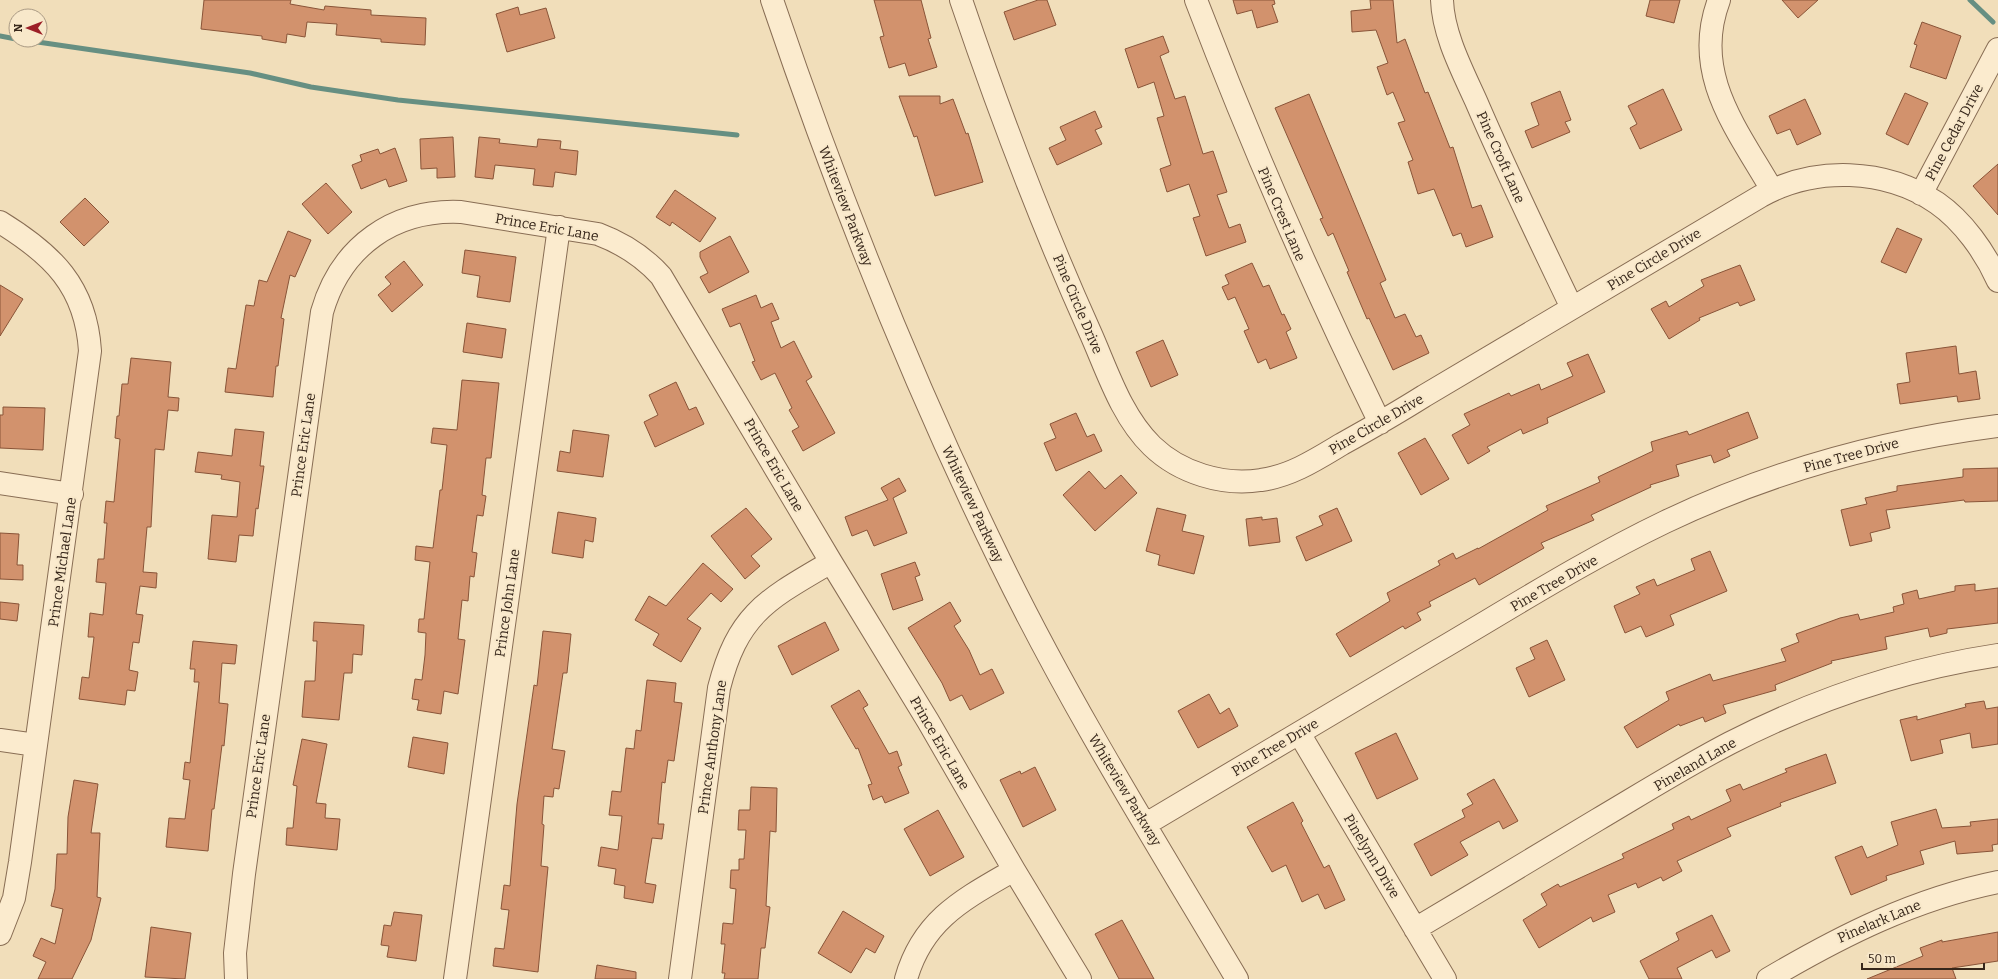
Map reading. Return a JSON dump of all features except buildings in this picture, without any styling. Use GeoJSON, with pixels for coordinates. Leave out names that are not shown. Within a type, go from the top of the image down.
{"type":"FeatureCollection","features":[{"type":"Feature","properties":{"kind":"street","name":"Whiteview Parkway"},"geometry":{"type":"LineString","coordinates":[[772,0],[806,100],[854,228],[957,471],[1035,630],[1085,722],[1236,979]]}},
{"type":"Feature","properties":{"kind":"street","name":"Pine Circle Drive"},"geometry":{"type":"LineString","coordinates":[[961,0],[1017,158],[1075,300],[1128,414],[1140,432],[1153,447],[1179,466],[1198,474],[1228,481],[1261,481],[1296,469],[1380,423],[1772,190],[1804,179],[1836,175],[1880,180],[1902,185],[1921,194],[1938,204],[1961,226],[1986,257],[1998,281]]}},
{"type":"Feature","properties":{"kind":"street","name":"Pine Crest Lane"},"geometry":{"type":"LineString","coordinates":[[1196,0],[1289,230],[1328,316],[1380,423]]}},
{"type":"Feature","properties":{"kind":"street","name":"Pine Croft Lane"},"geometry":{"type":"LineString","coordinates":[[1442,0],[1451,40],[1470,87],[1513,185],[1572,308]]}},
{"type":"Feature","properties":{"kind":"street"},"geometry":{"type":"LineString","coordinates":[[1719,0],[1712,22],[1710,38],[1710,54],[1715,84],[1725,109],[1772,190]]}},
{"type":"Feature","properties":{"kind":"street","name":"Pine Cedar Drive"},"geometry":{"type":"LineString","coordinates":[[1921,194],[1998,49]]}},
{"type":"Feature","properties":{"kind":"street","name":"Prince Eric Lane"},"geometry":{"type":"LineString","coordinates":[[236,979],[235,946],[244,874],[316,346],[322,312],[329,290],[344,265],[365,242],[395,224],[419,215],[443,212],[461,212],[593,233],[617,242],[639,255],[661,276],[831,562],[928,721],[1014,870],[1080,979]]}},
{"type":"Feature","properties":{"kind":"street","name":"Prince Michael Lane"},"geometry":{"type":"LineString","coordinates":[[0,222],[39,248],[58,268],[75,293],[86,322],[89,337],[89,366],[17,883],[10,910],[0,934]]}},
{"type":"Feature","properties":{"kind":"street","name":"Prince John Lane"},"geometry":{"type":"LineString","coordinates":[[455,979],[559,227]]}},
{"type":"Feature","properties":{"kind":"street","name":"Pine Tree Drive"},"geometry":{"type":"LineString","coordinates":[[1146,824],[1594,560],[1696,508],[1790,472],[1865,449],[1928,436],[1998,426]]}},
{"type":"Feature","properties":{"kind":"street"},"geometry":{"type":"LineString","coordinates":[[0,482],[72,494]]}},
{"type":"Feature","properties":{"kind":"street","name":"Prince Anthony Lane"},"geometry":{"type":"LineString","coordinates":[[680,979],[718,693],[727,658],[742,630],[763,605],[831,562]]}},
{"type":"Feature","properties":{"kind":"street","name":"Pineland Lane"},"geometry":{"type":"LineString","coordinates":[[1415,929],[1678,772],[1755,730],[1834,697],[1886,680],[1947,664],[1998,655]]}},
{"type":"Feature","properties":{"kind":"street","name":"Pinelynn Drive"},"geometry":{"type":"LineString","coordinates":[[1299,733],[1445,979]]}},
{"type":"Feature","properties":{"kind":"street"},"geometry":{"type":"LineString","coordinates":[[0,740],[36,745]]}},
{"type":"Feature","properties":{"kind":"street"},"geometry":{"type":"LineString","coordinates":[[906,979],[918,948],[935,924],[945,914],[972,894],[1014,870]]}},
{"type":"Feature","properties":{"kind":"street","name":"Pinelark Lane"},"geometry":{"type":"LineString","coordinates":[[1768,979],[1838,939],[1876,921],[1944,895],[1998,882]]}},
{"type":"Feature","properties":{"kind":"waterway"},"geometry":{"type":"LineString","coordinates":[[1970,0],[1993,22]]}},
{"type":"Feature","properties":{"kind":"waterway"},"geometry":{"type":"LineString","coordinates":[[0,36],[8,38]]}},
{"type":"Feature","properties":{"kind":"waterway"},"geometry":{"type":"LineString","coordinates":[[48,44],[250,73],[311,87],[398,100],[737,135]]}}]}
